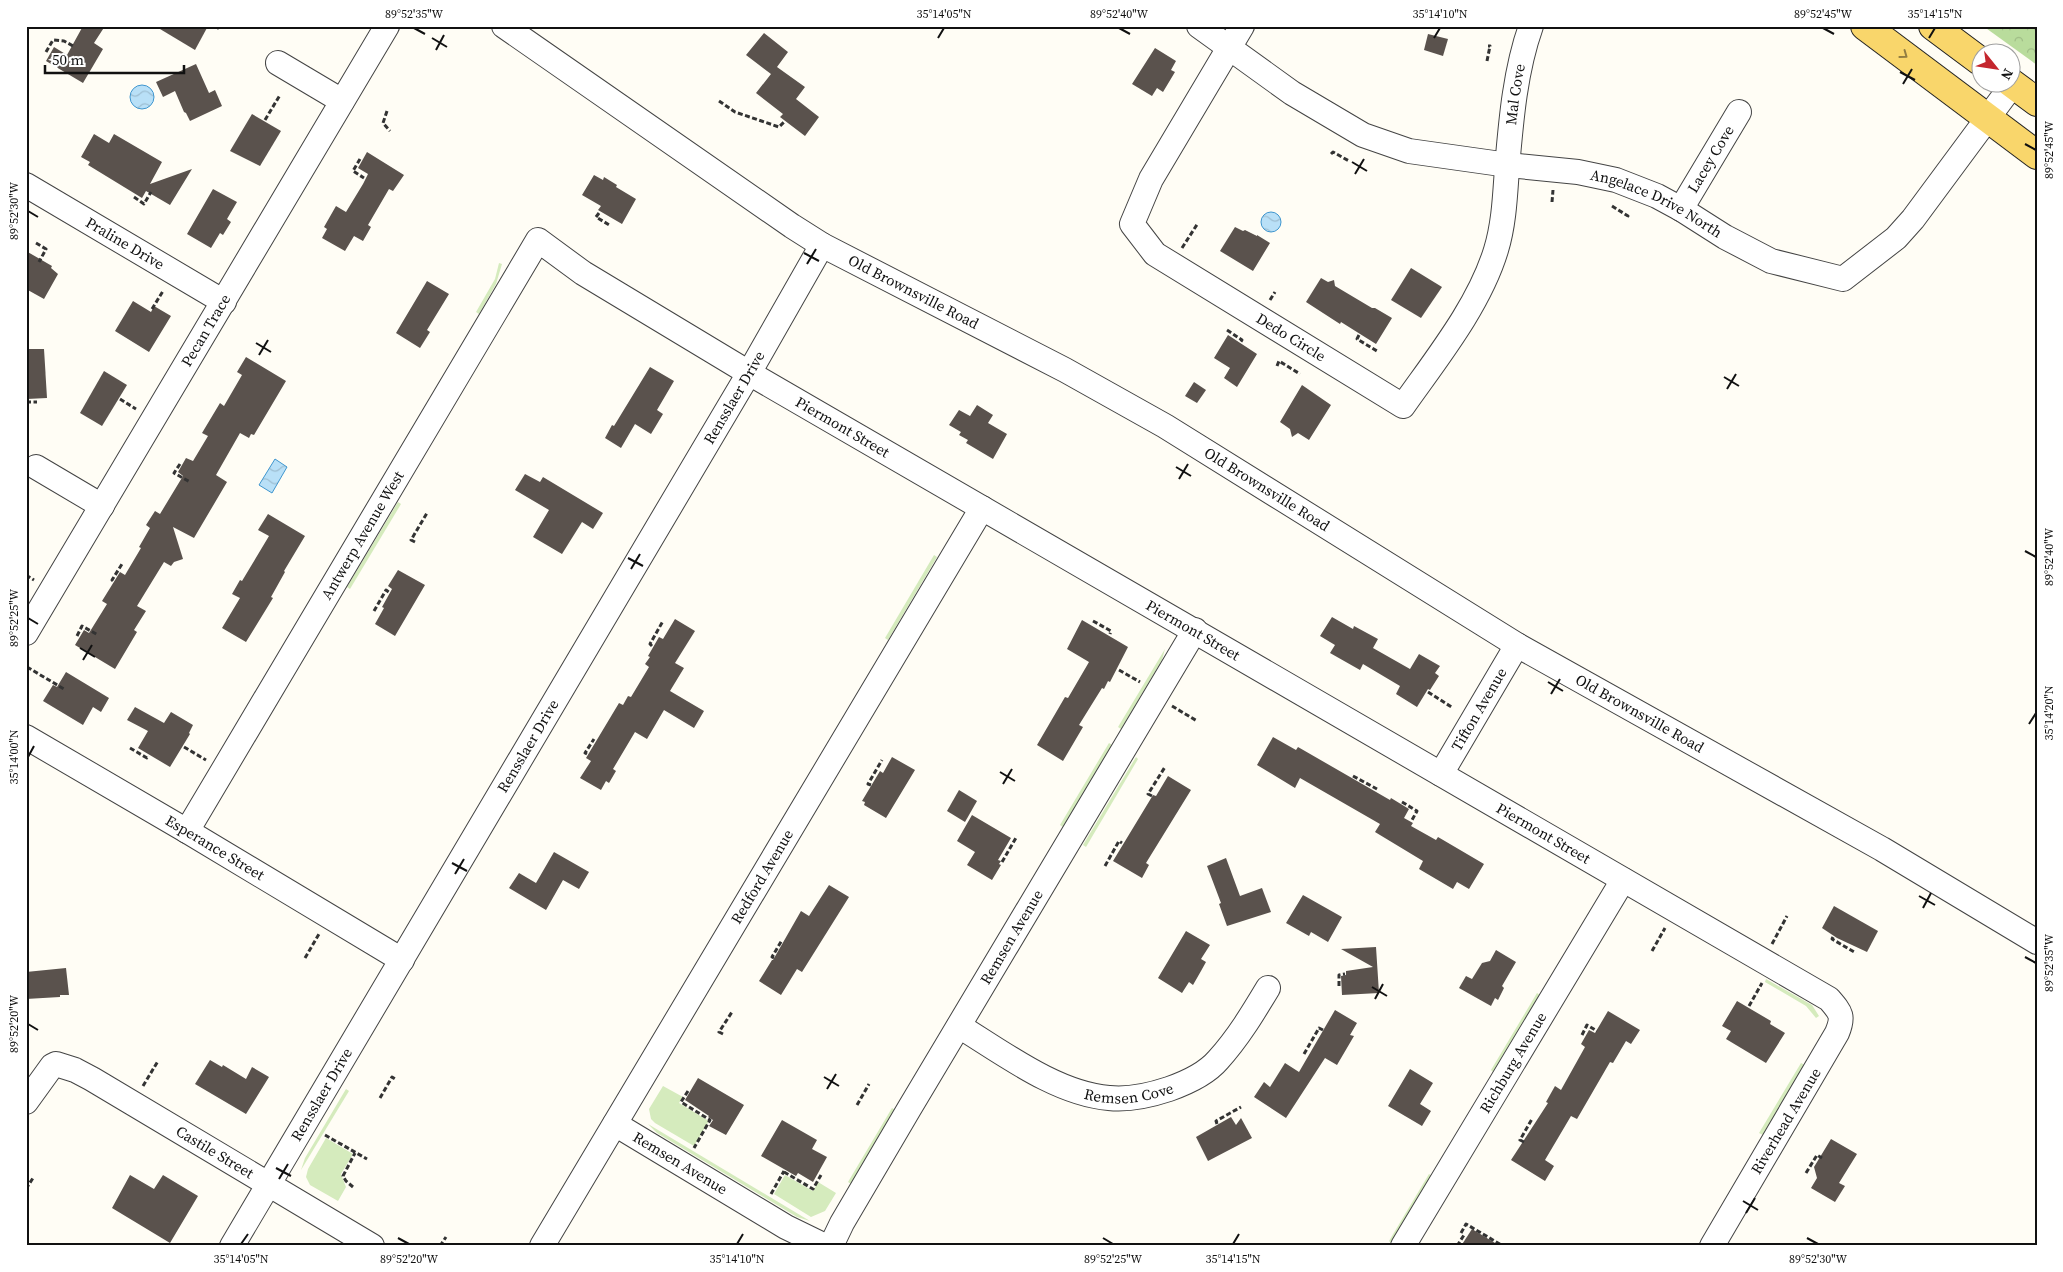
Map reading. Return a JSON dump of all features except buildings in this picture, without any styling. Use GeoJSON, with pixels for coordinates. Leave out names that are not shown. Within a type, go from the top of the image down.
{"type":"FeatureCollection","features":[{"type":"Feature","properties":{"kind":"main road"},"geometry":{"type":"LineString","coordinates":[[1865,26],[2037,155]]}},
{"type":"Feature","properties":{"kind":"main road"},"geometry":{"type":"LineString","coordinates":[[1933,26],[1970,54]]}},
{"type":"Feature","properties":{"kind":"main road"},"geometry":{"type":"LineString","coordinates":[[2020,90],[2037,102]]}},
{"type":"Feature","properties":{"kind":"street","name":"Pecan Trace"},"geometry":{"type":"LineString","coordinates":[[26,633],[387,26]]}},
{"type":"Feature","properties":{"kind":"street","name":"Angelace Drive North"},"geometry":{"type":"LineString","coordinates":[[1199,26],[1292,92],[1363,134],[1409,151],[1600,176],[1637,188],[1681,209],[1725,238],[1771,261],[1843,279],[1896,238],[1914,219],[2005,92]]}},
{"type":"Feature","properties":{"kind":"street"},"geometry":{"type":"LineString","coordinates":[[1230,48],[1242,26]]}},
{"type":"Feature","properties":{"kind":"street","name":"Mal Cove"},"geometry":{"type":"LineString","coordinates":[[1508,165],[1520,64],[1531,26]]}},
{"type":"Feature","properties":{"kind":"street","name":"Old Brownsville Road"},"geometry":{"type":"LineString","coordinates":[[509,28],[822,245],[1039,357],[1165,426],[1517,645],[1874,844],[2037,942]]}},
{"type":"Feature","properties":{"kind":"street","name":"Dedo Circle"},"geometry":{"type":"LineString","coordinates":[[1230,48],[1151,179],[1132,224],[1155,254],[1403,406],[1449,339],[1487,276],[1496,249],[1504,211],[1508,165]]}},
{"type":"Feature","properties":{"kind":"street"},"geometry":{"type":"LineString","coordinates":[[278,63],[342,101]]}},
{"type":"Feature","properties":{"kind":"street","name":"Lacey Cove"},"geometry":{"type":"LineString","coordinates":[[1681,209],[1739,112]]}},
{"type":"Feature","properties":{"kind":"street","name":"Praline Drive"},"geometry":{"type":"LineString","coordinates":[[26,186],[224,302]]}},
{"type":"Feature","properties":{"kind":"street","name":"Piermont Street"},"geometry":{"type":"LineString","coordinates":[[538,240],[583,273],[749,373],[1829,999],[1838,1010],[1842,1022]]}},
{"type":"Feature","properties":{"kind":"street","name":"Antwerp Avenue West"},"geometry":{"type":"LineString","coordinates":[[187,831],[538,240]]}},
{"type":"Feature","properties":{"kind":"street","name":"Rensslaer Drive"},"geometry":{"type":"LineString","coordinates":[[232,1246],[749,373],[822,245]]}},
{"type":"Feature","properties":{"kind":"street"},"geometry":{"type":"LineString","coordinates":[[36,467],[102,506]]}},
{"type":"Feature","properties":{"kind":"street","name":"Redford Avenue"},"geometry":{"type":"LineString","coordinates":[[542,1246],[982,508]]}},
{"type":"Feature","properties":{"kind":"street","name":"Remsen Avenue"},"geometry":{"type":"LineString","coordinates":[[831,1246],[842,1223],[1194,630]]}},
{"type":"Feature","properties":{"kind":"street","name":"Tifton Avenue"},"geometry":{"type":"LineString","coordinates":[[1442,774],[1517,645]]}},
{"type":"Feature","properties":{"kind":"street","name":"Esperance Street"},"geometry":{"type":"LineString","coordinates":[[26,738],[187,831],[402,960]]}},
{"type":"Feature","properties":{"kind":"street","name":"Richburg Avenue"},"geometry":{"type":"LineString","coordinates":[[1403,1246],[1430,1205],[1623,880]]}},
{"type":"Feature","properties":{"kind":"street","name":"Remsen Cove"},"geometry":{"type":"LineString","coordinates":[[959,1026],[1040,1075],[1084,1094],[1109,1098],[1140,1096],[1163,1091],[1186,1082],[1217,1062],[1241,1032],[1268,988]]}},
{"type":"Feature","properties":{"kind":"street","name":"Riverhead Avenue"},"geometry":{"type":"LineString","coordinates":[[1712,1246],[1819,1065],[1842,1022]]}},
{"type":"Feature","properties":{"kind":"street","name":"Castile Street"},"geometry":{"type":"LineString","coordinates":[[26,1102],[42,1078],[56,1064],[69,1068],[92,1079],[372,1246]]}},
{"type":"Feature","properties":{"kind":"street","name":"Remsen Avenue"},"geometry":{"type":"LineString","coordinates":[[615,1124],[786,1227],[825,1246]]}},
{"type":"Feature","properties":{"kind":"path"},"geometry":{"type":"LineString","coordinates":[[215,26],[218,28],[220,26]]}},
{"type":"Feature","properties":{"kind":"path"},"geometry":{"type":"LineString","coordinates":[[46,52],[53,40],[64,41],[75,47]]}},
{"type":"Feature","properties":{"kind":"path"},"geometry":{"type":"LineString","coordinates":[[1487,61],[1490,46],[1488,46]]}},
{"type":"Feature","properties":{"kind":"path"},"geometry":{"type":"LineString","coordinates":[[265,120],[280,95]]}},
{"type":"Feature","properties":{"kind":"path"},"geometry":{"type":"LineString","coordinates":[[719,101],[735,112],[780,127],[784,122]]}},
{"type":"Feature","properties":{"kind":"path"},"geometry":{"type":"LineString","coordinates":[[387,112],[383,123],[390,131]]}},
{"type":"Feature","properties":{"kind":"path"},"geometry":{"type":"LineString","coordinates":[[1332,154],[1333,152],[1349,161]]}},
{"type":"Feature","properties":{"kind":"path"},"geometry":{"type":"LineString","coordinates":[[360,159],[353,171],[364,178]]}},
{"type":"Feature","properties":{"kind":"path"},"geometry":{"type":"LineString","coordinates":[[1552,202],[1554,186]]}},
{"type":"Feature","properties":{"kind":"path"},"geometry":{"type":"LineString","coordinates":[[134,197],[144,204],[151,192]]}},
{"type":"Feature","properties":{"kind":"path"},"geometry":{"type":"LineString","coordinates":[[1612,206],[1628,216],[1626,218]]}},
{"type":"Feature","properties":{"kind":"path"},"geometry":{"type":"LineString","coordinates":[[599,213],[596,217],[611,226]]}},
{"type":"Feature","properties":{"kind":"path"},"geometry":{"type":"LineString","coordinates":[[1178,253],[1198,223]]}},
{"type":"Feature","properties":{"kind":"path"},"geometry":{"type":"LineString","coordinates":[[36,243],[46,249],[39,262]]}},
{"type":"Feature","properties":{"kind":"path"},"geometry":{"type":"LineString","coordinates":[[152,309],[166,287]]}},
{"type":"Feature","properties":{"kind":"path"},"geometry":{"type":"LineString","coordinates":[[1227,330],[1242,340],[1240,343]]}},
{"type":"Feature","properties":{"kind":"path"},"geometry":{"type":"LineString","coordinates":[[1359,335],[1357,339],[1377,352]]}},
{"type":"Feature","properties":{"kind":"path"},"geometry":{"type":"LineString","coordinates":[[1277,366],[1279,362],[1300,374]]}},
{"type":"Feature","properties":{"kind":"path"},"geometry":{"type":"LineString","coordinates":[[120,400],[139,411]]}},
{"type":"Feature","properties":{"kind":"path"},"geometry":{"type":"LineString","coordinates":[[26,402],[37,402]]}},
{"type":"Feature","properties":{"kind":"path"},"geometry":{"type":"LineString","coordinates":[[180,464],[174,473],[190,482]]}},
{"type":"Feature","properties":{"kind":"path"},"geometry":{"type":"LineString","coordinates":[[415,542],[411,540],[427,513]]}},
{"type":"Feature","properties":{"kind":"path"},"geometry":{"type":"LineString","coordinates":[[113,581],[122,564]]}},
{"type":"Feature","properties":{"kind":"path"},"geometry":{"type":"LineString","coordinates":[[374,611],[386,590],[390,592]]}},
{"type":"Feature","properties":{"kind":"path"},"geometry":{"type":"LineString","coordinates":[[652,646],[650,644],[663,621]]}},
{"type":"Feature","properties":{"kind":"path"},"geometry":{"type":"LineString","coordinates":[[1093,621],[1111,631],[1110,634]]}},
{"type":"Feature","properties":{"kind":"path"},"geometry":{"type":"LineString","coordinates":[[77,636],[82,626],[98,636]]}},
{"type":"Feature","properties":{"kind":"path"},"geometry":{"type":"LineString","coordinates":[[27,667],[64,689]]}},
{"type":"Feature","properties":{"kind":"path"},"geometry":{"type":"LineString","coordinates":[[1119,670],[1142,683]]}},
{"type":"Feature","properties":{"kind":"path"},"geometry":{"type":"LineString","coordinates":[[1428,692],[1453,708]]}},
{"type":"Feature","properties":{"kind":"path"},"geometry":{"type":"LineString","coordinates":[[1172,706],[1197,721]]}},
{"type":"Feature","properties":{"kind":"path"},"geometry":{"type":"LineString","coordinates":[[587,754],[585,753],[594,738]]}},
{"type":"Feature","properties":{"kind":"path"},"geometry":{"type":"LineString","coordinates":[[184,747],[207,761],[184,747]]}},
{"type":"Feature","properties":{"kind":"path"},"geometry":{"type":"LineString","coordinates":[[130,748],[147,758],[148,756]]}},
{"type":"Feature","properties":{"kind":"path"},"geometry":{"type":"LineString","coordinates":[[871,785],[868,784],[882,760]]}},
{"type":"Feature","properties":{"kind":"path"},"geometry":{"type":"LineString","coordinates":[[1152,796],[1148,794],[1165,767]]}},
{"type":"Feature","properties":{"kind":"path"},"geometry":{"type":"LineString","coordinates":[[1353,776],[1377,789]]}},
{"type":"Feature","properties":{"kind":"path"},"geometry":{"type":"LineString","coordinates":[[1402,802],[1417,811],[1412,820]]}},
{"type":"Feature","properties":{"kind":"path"},"geometry":{"type":"LineString","coordinates":[[1002,862],[1017,836]]}},
{"type":"Feature","properties":{"kind":"path"},"geometry":{"type":"LineString","coordinates":[[1105,866],[1119,841],[1122,843]]}},
{"type":"Feature","properties":{"kind":"path"},"geometry":{"type":"LineString","coordinates":[[1772,944],[1787,916]]}},
{"type":"Feature","properties":{"kind":"path"},"geometry":{"type":"LineString","coordinates":[[1652,951],[1666,927]]}},
{"type":"Feature","properties":{"kind":"path"},"geometry":{"type":"LineString","coordinates":[[305,958],[320,932]]}},
{"type":"Feature","properties":{"kind":"path"},"geometry":{"type":"LineString","coordinates":[[1833,938],[1856,953]]}},
{"type":"Feature","properties":{"kind":"path"},"geometry":{"type":"LineString","coordinates":[[774,958],[772,957],[782,940]]}},
{"type":"Feature","properties":{"kind":"path"},"geometry":{"type":"LineString","coordinates":[[1339,986],[1339,975],[1345,974]]}},
{"type":"Feature","properties":{"kind":"path"},"geometry":{"type":"LineString","coordinates":[[1749,1006],[1762,983]]}},
{"type":"Feature","properties":{"kind":"path"},"geometry":{"type":"LineString","coordinates":[[723,1034],[719,1032],[732,1012]]}},
{"type":"Feature","properties":{"kind":"path"},"geometry":{"type":"LineString","coordinates":[[1582,1035],[1587,1025],[1597,1031]]}},
{"type":"Feature","properties":{"kind":"path"},"geometry":{"type":"LineString","coordinates":[[1304,1054],[1320,1028],[1323,1030]]}},
{"type":"Feature","properties":{"kind":"path"},"geometry":{"type":"LineString","coordinates":[[142,1088],[158,1061]]}},
{"type":"Feature","properties":{"kind":"path"},"geometry":{"type":"LineString","coordinates":[[380,1098],[392,1077],[395,1079]]}},
{"type":"Feature","properties":{"kind":"path"},"geometry":{"type":"LineString","coordinates":[[857,1105],[869,1084]]}},
{"type":"Feature","properties":{"kind":"path"},"geometry":{"type":"LineString","coordinates":[[688,1091],[681,1102],[710,1120],[694,1148]]}},
{"type":"Feature","properties":{"kind":"path"},"geometry":{"type":"LineString","coordinates":[[1217,1124],[1216,1121],[1241,1107]]}},
{"type":"Feature","properties":{"kind":"path"},"geometry":{"type":"LineString","coordinates":[[1524,1142],[1520,1140],[1532,1120]]}},
{"type":"Feature","properties":{"kind":"path"},"geometry":{"type":"LineString","coordinates":[[325,1135],[367,1160]]}},
{"type":"Feature","properties":{"kind":"path"},"geometry":{"type":"LineString","coordinates":[[353,1187],[343,1176],[355,1153]]}},
{"type":"Feature","properties":{"kind":"path"},"geometry":{"type":"LineString","coordinates":[[1806,1174],[1817,1155],[1822,1158]]}},
{"type":"Feature","properties":{"kind":"path"},"geometry":{"type":"LineString","coordinates":[[771,1195],[784,1172],[813,1189],[821,1176]]}},
{"type":"Feature","properties":{"kind":"path"},"geometry":{"type":"LineString","coordinates":[[26,1189],[33,1178]]}},
{"type":"Feature","properties":{"kind":"path"},"geometry":{"type":"LineString","coordinates":[[1457,1246],[1466,1224],[1503,1246]]}},
{"type":"Feature","properties":{"kind":"path"},"geometry":{"type":"LineString","coordinates":[[440,1246],[446,1237]]}},
{"type":"Feature","properties":{"kind":"green space"},"geometry":{"type":"Polygon","coordinates":[[[1983,26],[2037,26],[2037,65],[2020,53],[2020,42],[2005,42],[1983,26]]]}},
{"type":"Feature","properties":{"kind":"green space"},"geometry":{"type":"Polygon","coordinates":[[[499,263],[502,264],[496,284],[479,314],[476,312],[495,279],[499,263]]]}},
{"type":"Feature","properties":{"kind":"green space"},"geometry":{"type":"Polygon","coordinates":[[[398,502],[401,504],[350,589],[347,587],[398,502]]]}},
{"type":"Feature","properties":{"kind":"green space"},"geometry":{"type":"Polygon","coordinates":[[[934,555],[937,557],[888,640],[885,638],[934,555]]]}},
{"type":"Feature","properties":{"kind":"green space"},"geometry":{"type":"Polygon","coordinates":[[[1165,649],[1162,660],[1121,729],[1118,727],[1165,649]]]}},
{"type":"Feature","properties":{"kind":"green space"},"geometry":{"type":"Polygon","coordinates":[[[1109,743],[1112,745],[1063,827],[1060,825],[1109,743]]]}},
{"type":"Feature","properties":{"kind":"green space"},"geometry":{"type":"Polygon","coordinates":[[[1136,757],[1138,759],[1086,847],[1083,845],[1136,757]]]}},
{"type":"Feature","properties":{"kind":"green space"},"geometry":{"type":"Polygon","coordinates":[[[1766,979],[1812,1005],[1819,1016],[1816,1018],[1806,1006],[1765,982],[1766,979]]]}},
{"type":"Feature","properties":{"kind":"green space"},"geometry":{"type":"Polygon","coordinates":[[[1537,993],[1540,995],[1493,1072],[1491,1070],[1537,993]]]}},
{"type":"Feature","properties":{"kind":"green space"},"geometry":{"type":"Polygon","coordinates":[[[1801,1063],[1805,1065],[1763,1135],[1759,1133],[1801,1063]]]}},
{"type":"Feature","properties":{"kind":"green space"},"geometry":{"type":"Polygon","coordinates":[[[663,1086],[683,1097],[679,1103],[709,1121],[694,1146],[651,1119],[649,1109],[663,1086]]]}},
{"type":"Feature","properties":{"kind":"green space"},"geometry":{"type":"Polygon","coordinates":[[[346,1089],[349,1091],[301,1170],[305,1158],[346,1089]]]}},
{"type":"Feature","properties":{"kind":"green space"},"geometry":{"type":"Polygon","coordinates":[[[892,1108],[895,1110],[851,1184],[848,1182],[892,1108]]]}},
{"type":"Feature","properties":{"kind":"green space"},"geometry":{"type":"Polygon","coordinates":[[[648,1124],[810,1221],[797,1217],[657,1133],[648,1124]]]}},
{"type":"Feature","properties":{"kind":"green space"},"geometry":{"type":"Polygon","coordinates":[[[326,1138],[353,1154],[341,1174],[346,1187],[338,1201],[310,1185],[306,1177],[308,1169],[326,1138]]]}},
{"type":"Feature","properties":{"kind":"green space"},"geometry":{"type":"Polygon","coordinates":[[[1429,1174],[1432,1176],[1391,1243],[1389,1241],[1429,1174]]]}},
{"type":"Feature","properties":{"kind":"green space"},"geometry":{"type":"Polygon","coordinates":[[[785,1175],[813,1191],[818,1182],[836,1193],[825,1211],[811,1217],[774,1194],[785,1175]]]}},
{"type":"Feature","properties":{"kind":"water"},"geometry":{"type":"Polygon","coordinates":[[[142,85],[150,89],[154,97],[150,105],[142,109],[134,105],[130,97],[134,89],[142,85]]]}},
{"type":"Feature","properties":{"kind":"water"},"geometry":{"type":"Polygon","coordinates":[[[1271,212],[1278,215],[1281,222],[1278,229],[1271,232],[1264,229],[1261,222],[1264,215],[1271,212]]]}},
{"type":"Feature","properties":{"kind":"water"},"geometry":{"type":"Polygon","coordinates":[[[275,459],[287,467],[272,493],[259,485],[275,459]]]}}]}
